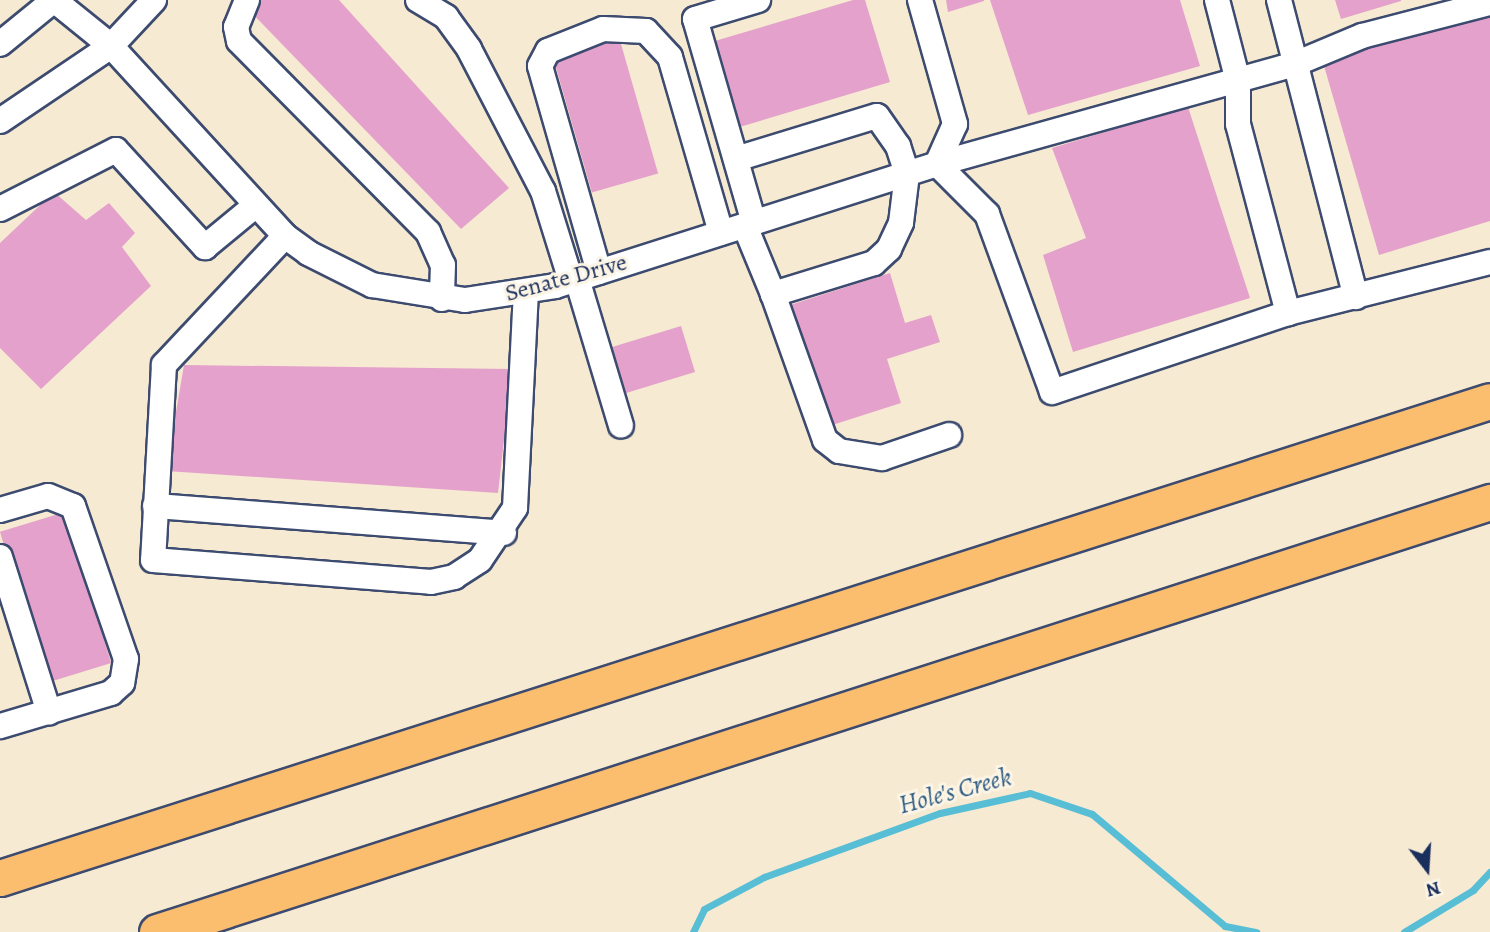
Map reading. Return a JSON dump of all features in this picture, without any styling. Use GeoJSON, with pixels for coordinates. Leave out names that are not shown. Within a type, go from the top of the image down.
{"type":"FeatureCollection","features":[{"type":"Feature","properties":{"kind":"highway"},"geometry":{"type":"LineString","coordinates":[[0,878],[1490,401]]}},
{"type":"Feature","properties":{"kind":"highway"},"geometry":{"type":"LineString","coordinates":[[157,932],[1490,502]]}},
{"type":"Feature","properties":{"kind":"street"},"geometry":{"type":"LineString","coordinates":[[0,44],[54,0]]}},
{"type":"Feature","properties":{"kind":"street","name":"Senate Drive"},"geometry":{"type":"LineString","coordinates":[[54,0],[111,46],[285,236],[372,285],[442,299],[526,292],[583,277],[937,164],[1238,81],[1296,64],[1362,36],[1490,3]]}},
{"type":"Feature","properties":{"kind":"street"},"geometry":{"type":"LineString","coordinates":[[0,121],[111,46],[154,0]]}},
{"type":"Feature","properties":{"kind":"street"},"geometry":{"type":"LineString","coordinates":[[247,0],[236,27],[240,41],[428,232],[441,257],[442,299]]}},
{"type":"Feature","properties":{"kind":"street"},"geometry":{"type":"LineString","coordinates":[[418,0],[446,18],[469,49],[543,191],[583,277]]}},
{"type":"Feature","properties":{"kind":"street"},"geometry":{"type":"LineString","coordinates":[[758,0],[695,19],[736,159],[750,224],[825,440],[839,451],[882,458],[949,435]]}},
{"type":"Feature","properties":{"kind":"street"},"geometry":{"type":"LineString","coordinates":[[920,0],[955,124],[937,164],[987,214],[1052,392],[1288,313],[1490,262]]}},
{"type":"Feature","properties":{"kind":"street"},"geometry":{"type":"LineString","coordinates":[[1217,0],[1238,81],[1238,124],[1288,313]]}},
{"type":"Feature","properties":{"kind":"street"},"geometry":{"type":"LineString","coordinates":[[1279,0],[1356,297]]}},
{"type":"Feature","properties":{"kind":"street"},"geometry":{"type":"LineString","coordinates":[[621,426],[583,277],[540,66],[548,51],[603,29],[646,31],[670,57],[722,233]]}},
{"type":"Feature","properties":{"kind":"street"},"geometry":{"type":"LineString","coordinates":[[736,159],[877,116],[898,146],[907,174],[901,223],[889,249],[873,263],[773,294]]}},
{"type":"Feature","properties":{"kind":"street"},"geometry":{"type":"LineString","coordinates":[[0,209],[116,150],[205,247],[256,205]]}},
{"type":"Feature","properties":{"kind":"street"},"geometry":{"type":"LineString","coordinates":[[285,236],[164,365],[153,560],[431,582],[454,577],[480,560],[503,533],[515,508],[526,292]]}},
{"type":"Feature","properties":{"kind":"street"},"geometry":{"type":"LineString","coordinates":[[0,510],[48,496],[73,506],[126,659],[121,683],[111,693],[0,726]]}},
{"type":"Feature","properties":{"kind":"street"},"geometry":{"type":"LineString","coordinates":[[155,506],[503,533]]}},
{"type":"Feature","properties":{"kind":"street"},"geometry":{"type":"LineString","coordinates":[[0,557],[49,712]]}},
{"type":"Feature","properties":{"kind":"building"},"geometry":{"type":"Polygon","coordinates":[[[260,0],[339,0],[509,188],[461,229],[248,9],[260,0]]]}},
{"type":"Feature","properties":{"kind":"building"},"geometry":{"type":"Polygon","coordinates":[[[853,0],[865,0],[890,82],[733,129],[708,43],[853,0]]]}},
{"type":"Feature","properties":{"kind":"building"},"geometry":{"type":"Polygon","coordinates":[[[946,0],[984,0],[984,1],[948,12],[946,0]]]}},
{"type":"Feature","properties":{"kind":"building"},"geometry":{"type":"Polygon","coordinates":[[[990,0],[1180,0],[1200,66],[1028,115],[990,0]]]}},
{"type":"Feature","properties":{"kind":"building"},"geometry":{"type":"Polygon","coordinates":[[[1335,0],[1401,0],[1401,1],[1341,19],[1335,0]]]}},
{"type":"Feature","properties":{"kind":"building"},"geometry":{"type":"Polygon","coordinates":[[[1490,15],[1490,221],[1379,255],[1322,59],[1490,15]]]}},
{"type":"Feature","properties":{"kind":"building"},"geometry":{"type":"Polygon","coordinates":[[[619,37],[658,173],[592,193],[553,56],[619,37]]]}},
{"type":"Feature","properties":{"kind":"building"},"geometry":{"type":"Polygon","coordinates":[[[1188,107],[1250,298],[1073,352],[1043,255],[1086,238],[1052,148],[1188,107]]]}},
{"type":"Feature","properties":{"kind":"building"},"geometry":{"type":"Polygon","coordinates":[[[54,192],[86,220],[109,203],[135,233],[122,247],[151,286],[41,389],[0,348],[0,243],[54,192]]]}},
{"type":"Feature","properties":{"kind":"building"},"geometry":{"type":"Polygon","coordinates":[[[890,273],[905,323],[931,315],[940,342],[887,359],[901,403],[826,427],[787,306],[890,273]]]}},
{"type":"Feature","properties":{"kind":"building"},"geometry":{"type":"Polygon","coordinates":[[[681,326],[695,372],[626,393],[612,347],[681,326]]]}},
{"type":"Feature","properties":{"kind":"building"},"geometry":{"type":"Polygon","coordinates":[[[184,365],[512,369],[498,493],[166,471],[184,365]]]}},
{"type":"Feature","properties":{"kind":"building"},"geometry":{"type":"Polygon","coordinates":[[[65,512],[111,663],[46,683],[0,532],[65,512]]]}},
{"type":"Feature","properties":{"kind":"waterway","name":"Hole's Creek"},"geometry":{"type":"LineString","coordinates":[[693,932],[704,909],[764,877],[940,813],[1030,793],[1092,814],[1225,926],[1256,932]]}},
{"type":"Feature","properties":{"kind":"waterway","name":"Hole's Creek"},"geometry":{"type":"LineString","coordinates":[[1404,932],[1473,890],[1490,872]]}}]}
